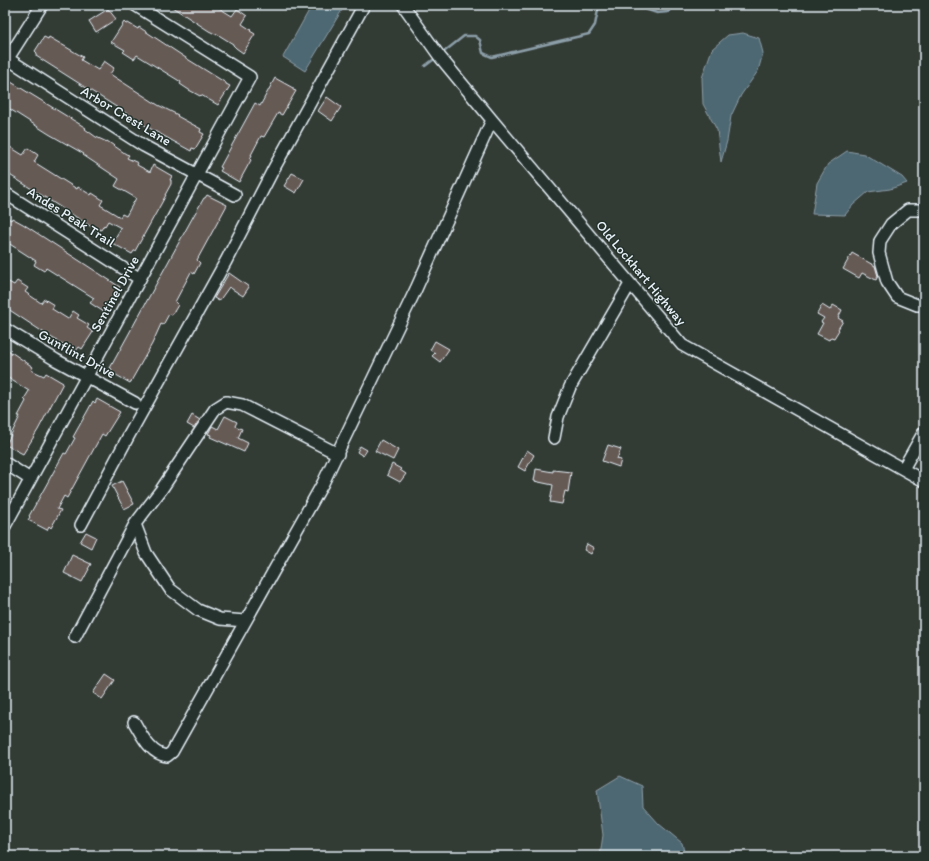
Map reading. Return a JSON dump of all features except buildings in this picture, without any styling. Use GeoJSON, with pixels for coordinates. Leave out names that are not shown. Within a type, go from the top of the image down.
{"type":"FeatureCollection","features":[{"type":"Feature","properties":{"kind":"street"},"geometry":{"type":"LineString","coordinates":[[6,60],[42,5]]}},
{"type":"Feature","properties":{"kind":"street","name":"Sentinel Drive"},"geometry":{"type":"LineString","coordinates":[[5,526],[250,77],[135,5]]}},
{"type":"Feature","properties":{"kind":"street"},"geometry":{"type":"LineString","coordinates":[[81,525],[128,437],[226,262],[273,170],[364,5]]}},
{"type":"Feature","properties":{"kind":"street","name":"Old Lockhart Highway"},"geometry":{"type":"LineString","coordinates":[[403,5],[440,57],[682,345],[924,481]]}},
{"type":"Feature","properties":{"kind":"street","name":"Arbor Crest Lane"},"geometry":{"type":"LineString","coordinates":[[6,60],[131,138],[236,195]]}},
{"type":"Feature","properties":{"kind":"street"},"geometry":{"type":"LineString","coordinates":[[134,722],[156,753],[167,756],[172,752],[208,691],[245,621],[338,454],[416,289],[492,120]]}},
{"type":"Feature","properties":{"kind":"street","name":"Andes Peak Trail"},"geometry":{"type":"LineString","coordinates":[[5,193],[140,279]]}},
{"type":"Feature","properties":{"kind":"street"},"geometry":{"type":"LineString","coordinates":[[924,210],[908,210],[891,224],[880,241],[879,253],[887,282],[897,297],[918,305],[924,305]]}},
{"type":"Feature","properties":{"kind":"street"},"geometry":{"type":"LineString","coordinates":[[554,438],[558,417],[570,387],[630,284]]}},
{"type":"Feature","properties":{"kind":"street","name":"Gunflint Drive"},"geometry":{"type":"LineString","coordinates":[[5,329],[50,357],[136,403]]}},
{"type":"Feature","properties":{"kind":"street"},"geometry":{"type":"LineString","coordinates":[[75,637],[135,524],[161,490],[215,409],[226,402],[242,405],[338,454]]}},
{"type":"Feature","properties":{"kind":"street"},"geometry":{"type":"LineString","coordinates":[[903,469],[924,432]]}},
{"type":"Feature","properties":{"kind":"street"},"geometry":{"type":"LineString","coordinates":[[5,464],[30,479]]}},
{"type":"Feature","properties":{"kind":"street"},"geometry":{"type":"LineString","coordinates":[[135,524],[146,553],[170,589],[198,610],[220,618],[245,621]]}},
{"type":"Feature","properties":{"kind":"water"},"geometry":{"type":"Polygon","coordinates":[[[312,5],[345,5],[305,71],[283,57],[312,5]]]}},
{"type":"Feature","properties":{"kind":"water"},"geometry":{"type":"Polygon","coordinates":[[[743,33],[759,38],[763,53],[758,71],[741,95],[731,116],[727,141],[721,162],[717,130],[703,104],[702,78],[712,49],[728,35],[743,33]]]}},
{"type":"Feature","properties":{"kind":"water"},"geometry":{"type":"Polygon","coordinates":[[[847,151],[864,154],[902,177],[907,183],[890,189],[868,192],[853,205],[845,215],[812,214],[817,183],[828,164],[847,151]]]}},
{"type":"Feature","properties":{"kind":"water"},"geometry":{"type":"Polygon","coordinates":[[[620,776],[642,786],[643,806],[659,824],[682,843],[685,856],[600,856],[603,835],[597,790],[620,776]]]}},
{"type":"Feature","properties":{"kind":"waterway"},"geometry":{"type":"LineString","coordinates":[[445,51],[464,36],[475,36],[480,40],[483,53],[492,57],[589,34],[595,25],[599,5]]}},
{"type":"Feature","properties":{"kind":"waterway"},"geometry":{"type":"LineString","coordinates":[[644,5],[645,9],[657,13],[668,12],[674,5]]}},
{"type":"Feature","properties":{"kind":"waterway"},"geometry":{"type":"LineString","coordinates":[[425,66],[433,60]]}}]}
